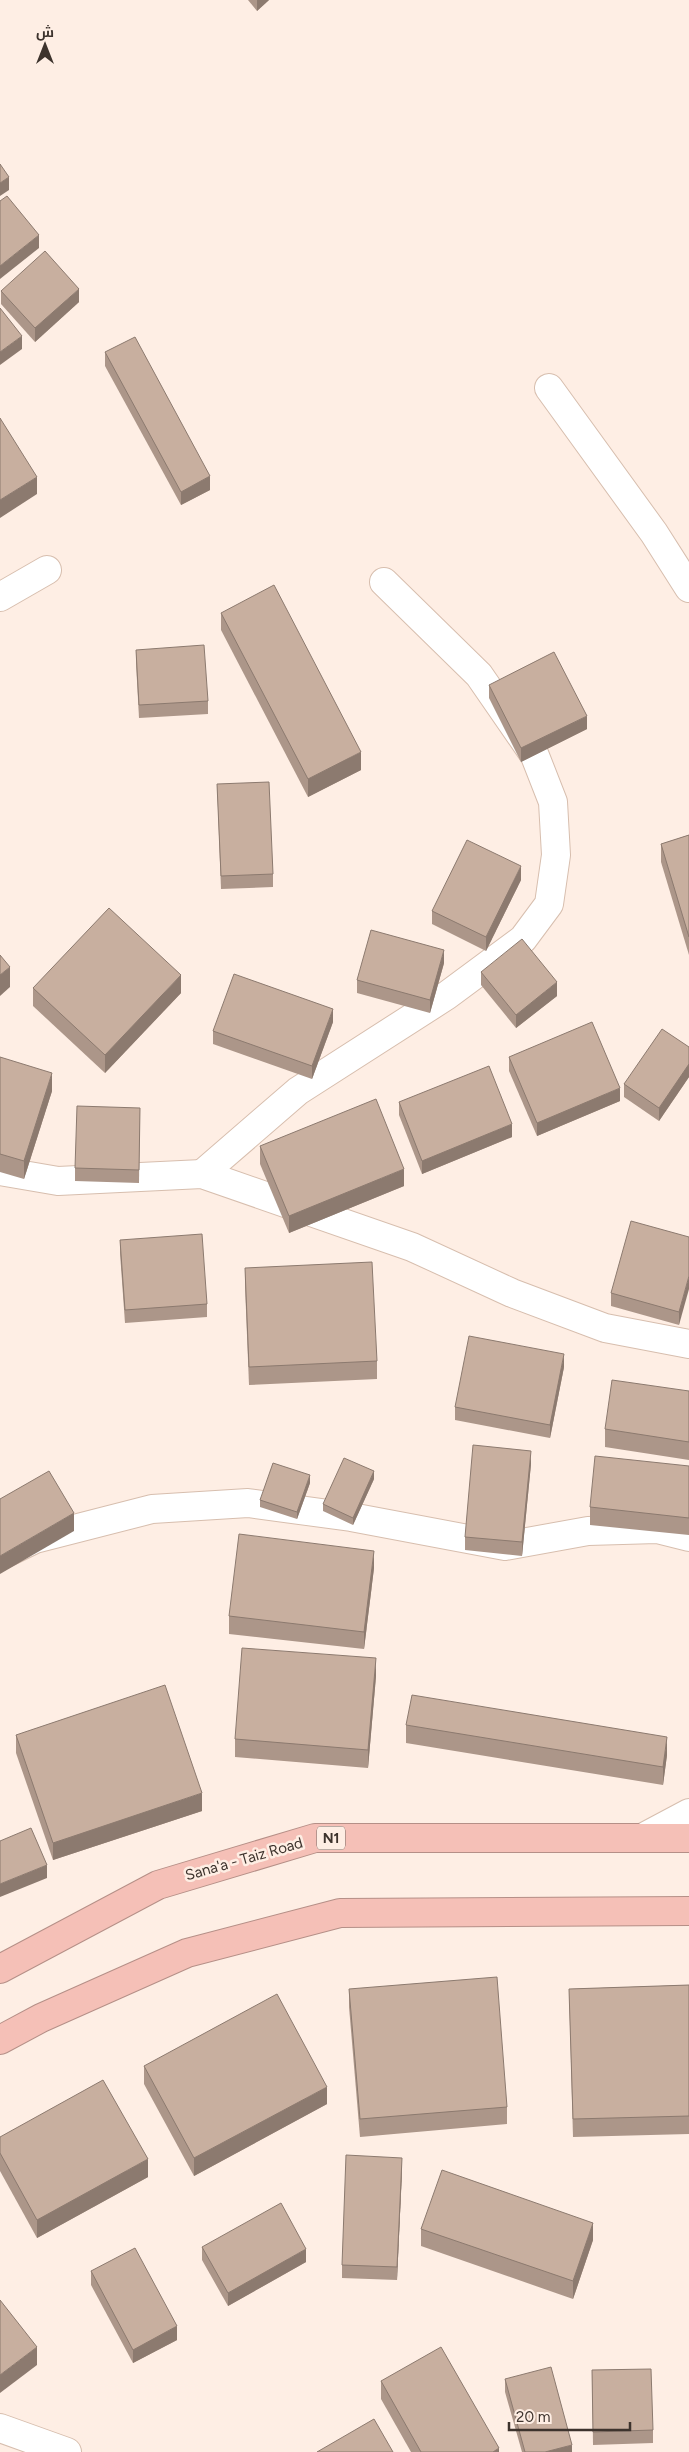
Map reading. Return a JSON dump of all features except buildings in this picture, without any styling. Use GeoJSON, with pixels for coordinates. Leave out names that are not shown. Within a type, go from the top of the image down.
{"type":"FeatureCollection","features":[{"type":"Feature","properties":{"kind":"highway","name":"Sana'a - Taiz Road"},"geometry":{"type":"LineString","coordinates":[[0,1969],[158,1885],[316,1838],[689,1838]]}},
{"type":"Feature","properties":{"kind":"highway"},"geometry":{"type":"LineString","coordinates":[[0,2040],[41,2018],[186,1953],[340,1913],[689,1911]]}},
{"type":"Feature","properties":{"kind":"street"},"geometry":{"type":"LineString","coordinates":[[549,388],[654,533],[689,588]]}},
{"type":"Feature","properties":{"kind":"street"},"geometry":{"type":"LineString","coordinates":[[0,597],[47,570]]}},
{"type":"Feature","properties":{"kind":"street"},"geometry":{"type":"LineString","coordinates":[[202,1174],[298,1091],[446,996],[523,939],[549,904],[556,856],[553,802],[535,756],[479,675],[384,582]]}},
{"type":"Feature","properties":{"kind":"street"},"geometry":{"type":"LineString","coordinates":[[0,1171],[58,1181],[202,1174],[412,1247],[512,1293],[605,1328],[689,1344]]}},
{"type":"Feature","properties":{"kind":"street"},"geometry":{"type":"LineString","coordinates":[[0,1556],[35,1539],[152,1509],[248,1503],[351,1517],[504,1546],[588,1531],[657,1530],[689,1537]]}},
{"type":"Feature","properties":{"kind":"street"},"geometry":{"type":"LineString","coordinates":[[642,1838],[689,1813]]}},
{"type":"Feature","properties":{"kind":"street"},"geometry":{"type":"LineString","coordinates":[[0,2428],[67,2452]]}}]}
